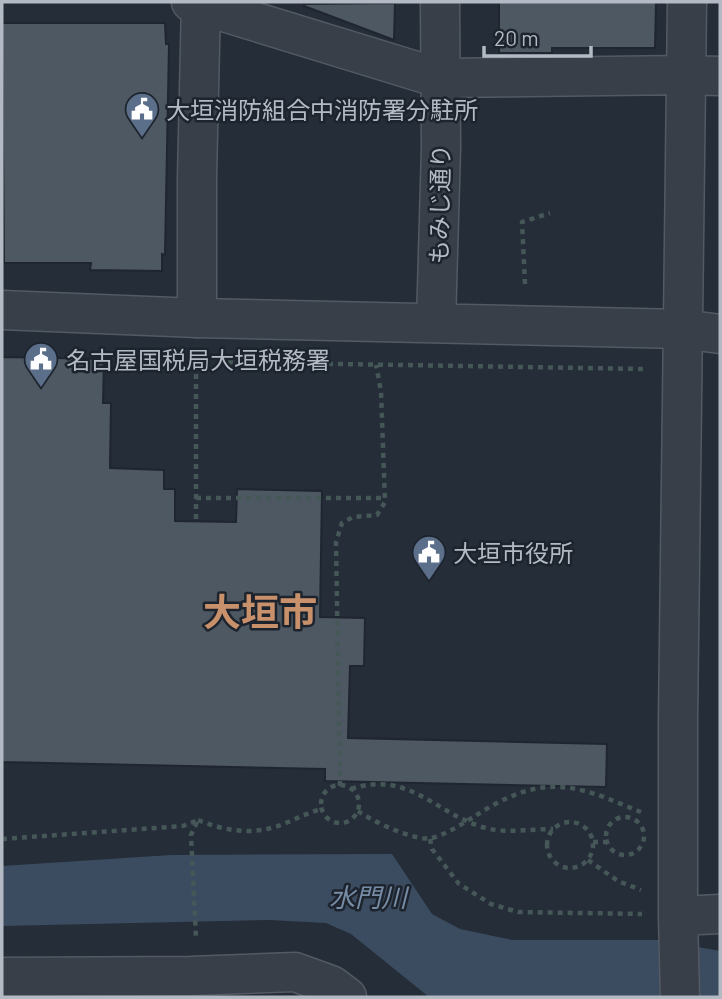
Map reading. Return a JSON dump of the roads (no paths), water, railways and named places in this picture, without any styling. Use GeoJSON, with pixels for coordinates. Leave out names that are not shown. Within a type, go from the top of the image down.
{"type":"FeatureCollection","features":[{"type":"Feature","properties":{"kind":"street","name":"もみじ通り"},"geometry":{"type":"LineString","coordinates":[[436,323],[441,148],[440,2]]}},
{"type":"Feature","properties":{"kind":"street"},"geometry":{"type":"LineString","coordinates":[[680,997],[664,915],[681,329],[703,75],[687,2]]}},
{"type":"Feature","properties":{"kind":"street"},"geometry":{"type":"LineString","coordinates":[[197,318],[198,3],[439,78],[703,75]]}},
{"type":"Feature","properties":{"kind":"street"},"geometry":{"type":"LineString","coordinates":[[2,310],[197,318],[681,329],[720,334]]}},
{"type":"Feature","properties":{"kind":"street"},"geometry":{"type":"LineString","coordinates":[[664,915],[720,914]]}},
{"type":"Feature","properties":{"kind":"street"},"geometry":{"type":"LineString","coordinates":[[2,977],[191,987],[295,972],[331,985],[347,997]]}},
{"type":"Feature","properties":{"kind":"water","name":"水門川"},"geometry":{"type":"Polygon","coordinates":[[[392,854],[432,914],[460,929],[512,940],[660,940],[720,951],[720,997],[429,997],[351,934],[326,923],[269,920],[2,926],[2,866],[171,855],[392,854]]]}},
{"type":"Feature","properties":{"kind":"place","name":"大垣消防組合中消防署分駐所"},"geometry":{"type":"Point","coordinates":[142,139]}},
{"type":"Feature","properties":{"kind":"place","name":"名古屋国税局大垣税務署"},"geometry":{"type":"Point","coordinates":[41,389]}},
{"type":"Feature","properties":{"kind":"place","name":"大垣市役所"},"geometry":{"type":"Point","coordinates":[429,582]}},
{"type":"Feature","properties":{"kind":"district","name":"大垣市"},"geometry":{"type":"Point","coordinates":[260,611]}}]}
